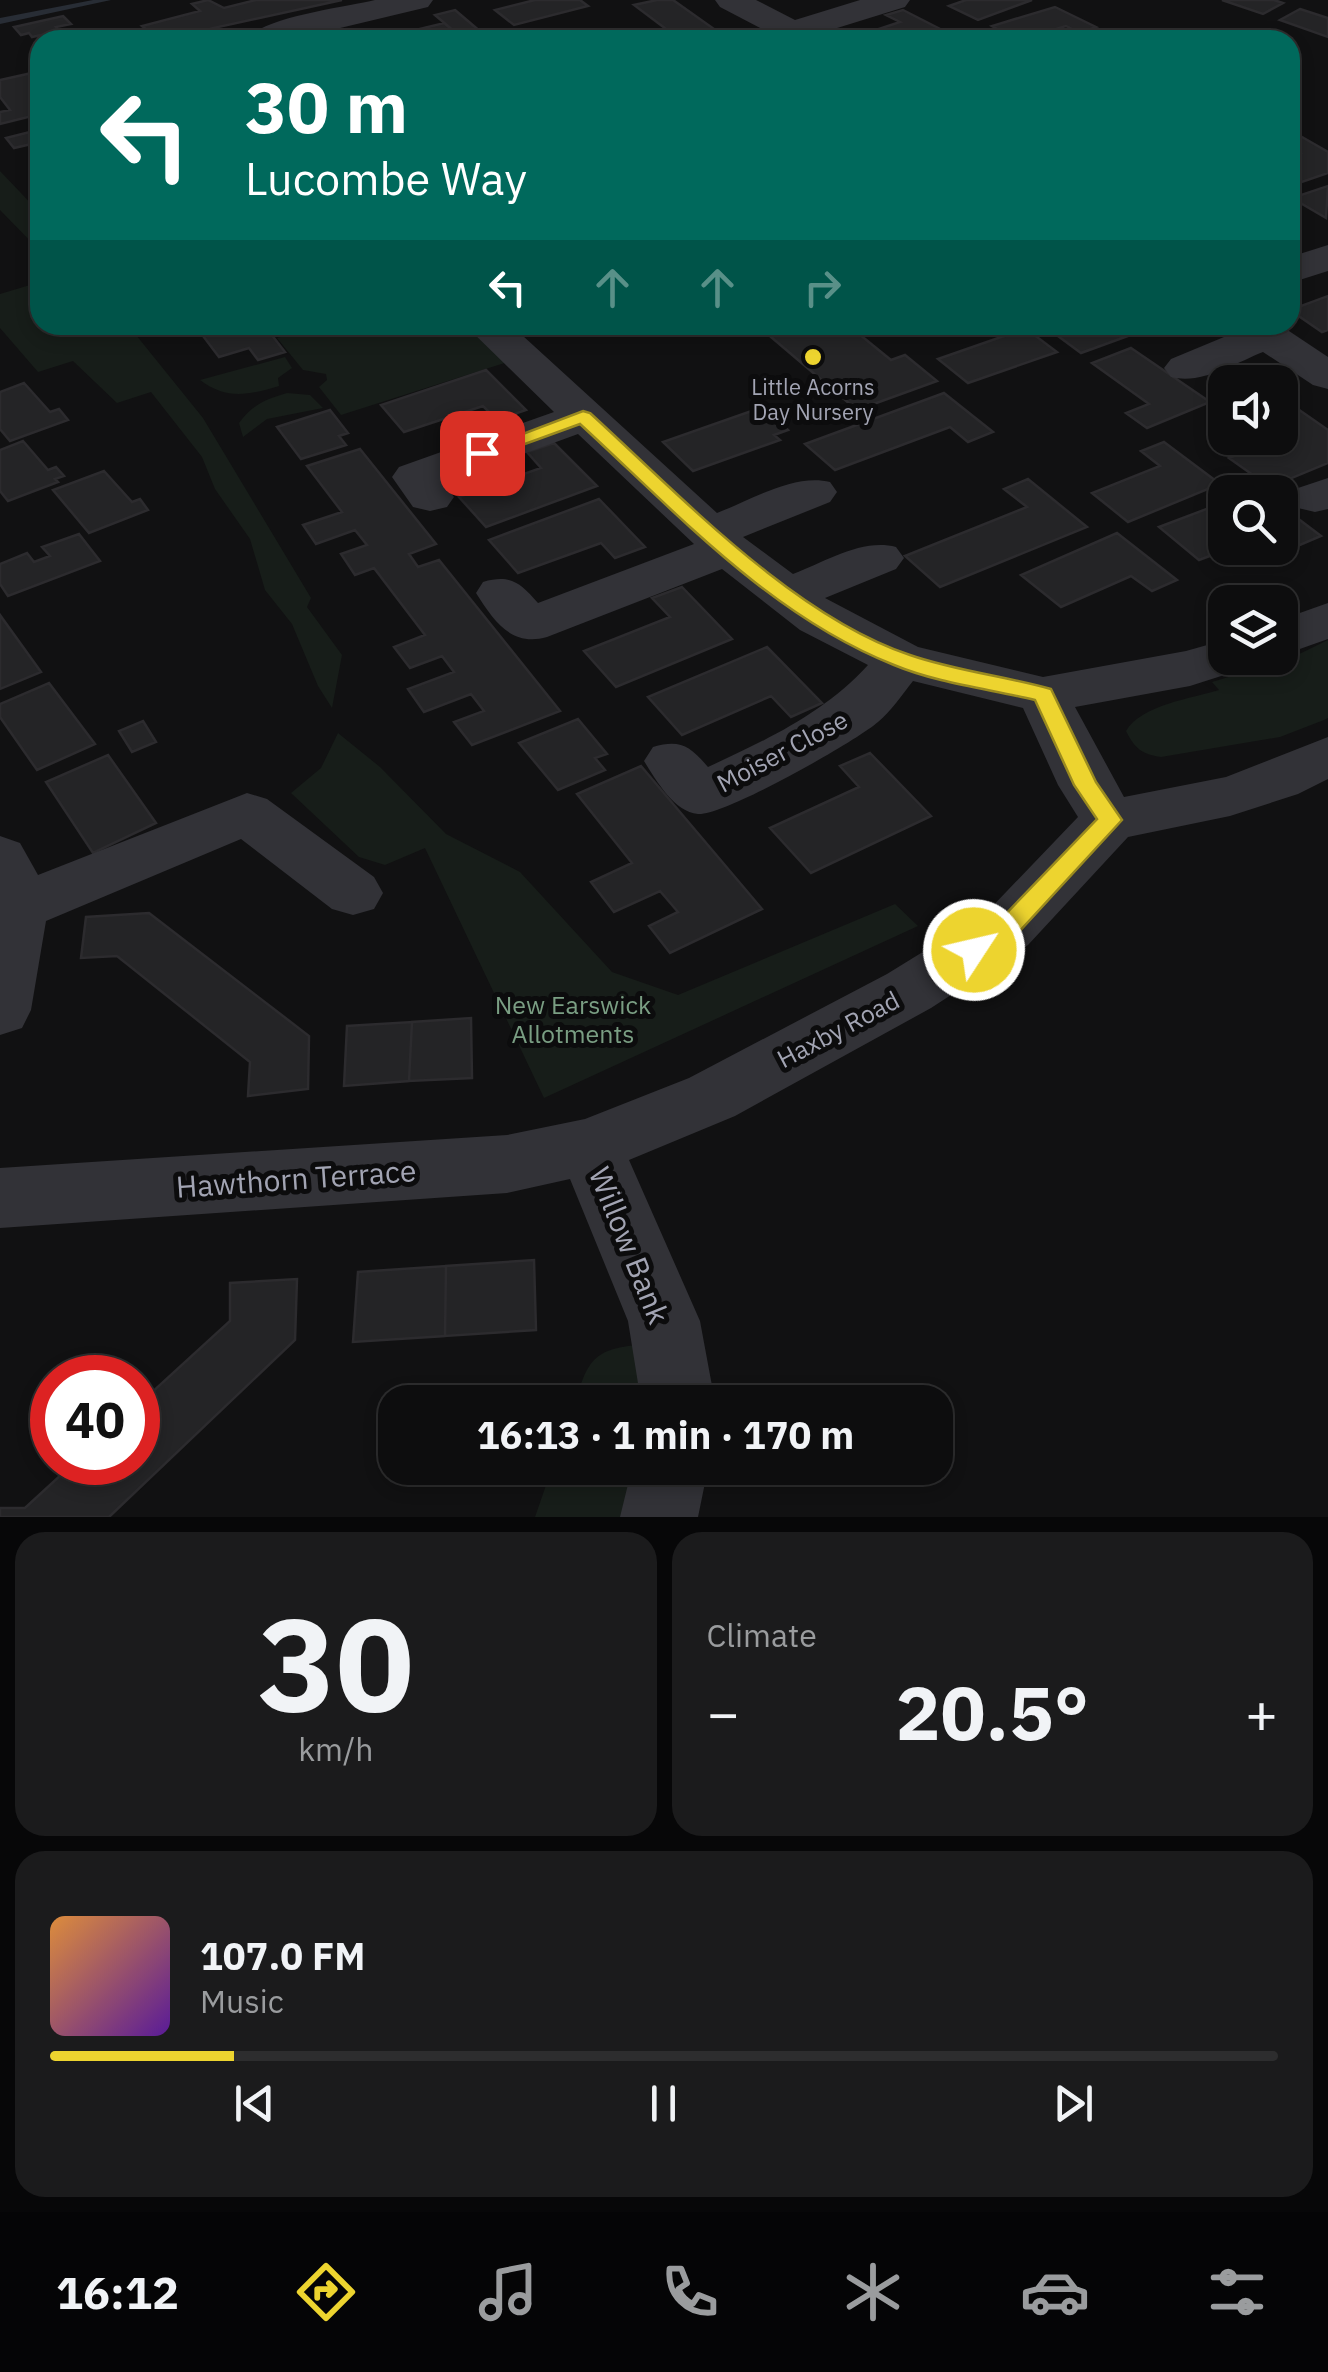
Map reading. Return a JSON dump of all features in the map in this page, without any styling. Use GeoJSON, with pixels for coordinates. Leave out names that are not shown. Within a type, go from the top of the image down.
{"type":"FeatureCollection","features":[{"type":"Feature","properties":{"kind":"street"},"geometry":{"type":"LineString","coordinates":[[289,30],[418,0]]}},
{"type":"Feature","properties":{"kind":"street"},"geometry":{"type":"LineString","coordinates":[[731,0],[784,30]]}},
{"type":"Feature","properties":{"kind":"street"},"geometry":{"type":"LineString","coordinates":[[814,30],[907,2]]}},
{"type":"Feature","properties":{"kind":"street"},"geometry":{"type":"LineString","coordinates":[[1300,262],[1321,242]]}},
{"type":"Feature","properties":{"kind":"street"},"geometry":{"type":"LineString","coordinates":[[499,335],[577,394],[718,541],[818,618],[902,660],[1043,694],[1208,662]]}},
{"type":"Feature","properties":{"kind":"street"},"geometry":{"type":"LineString","coordinates":[[1186,368],[1250,335]]}},
{"type":"Feature","properties":{"kind":"street"},"geometry":{"type":"LineString","coordinates":[[1267,335],[1328,376]]}},
{"type":"Feature","properties":{"kind":"street"},"geometry":{"type":"LineString","coordinates":[[413,477],[577,394]]}},
{"type":"Feature","properties":{"kind":"street"},"geometry":{"type":"LineString","coordinates":[[529,624],[718,541],[814,492]]}},
{"type":"Feature","properties":{"kind":"street"},"geometry":{"type":"LineString","coordinates":[[787,595],[878,558]]}},
{"type":"Feature","properties":{"kind":"street"},"geometry":{"type":"LineString","coordinates":[[1298,632],[1328,620]]}},
{"type":"Feature","properties":{"kind":"street","name":"Moiser Close"},"geometry":{"type":"LineString","coordinates":[[700,794],[799,747],[858,710],[902,660]]}},
{"type":"Feature","properties":{"kind":"street"},"geometry":{"type":"LineString","coordinates":[[1043,694],[1086,785],[1110,820],[1230,796],[1278,780],[1328,756]]}},
{"type":"Feature","properties":{"kind":"street"},"geometry":{"type":"LineString","coordinates":[[0,1010],[10,882],[248,814],[353,893]]}},
{"type":"Feature","properties":{"kind":"street","name":"Haxby Road"},"geometry":{"type":"LineString","coordinates":[[590,1146],[712,1097],[908,992],[1007,928],[1110,820]]}},
{"type":"Feature","properties":{"kind":"street","name":"Hawthorn Terrace"},"geometry":{"type":"LineString","coordinates":[[0,1198],[507,1164],[590,1146]]}},
{"type":"Feature","properties":{"kind":"street","name":"Willow Bank"},"geometry":{"type":"LineString","coordinates":[[590,1146],[664,1321],[675,1385]]}},
{"type":"Feature","properties":{"kind":"street"},"geometry":{"type":"LineString","coordinates":[[659,1517],[666,1485]]}},
{"type":"Feature","properties":{"kind":"green space"},"geometry":{"type":"Polygon","coordinates":[[[0,171],[30,202],[30,241],[0,210],[0,171]]]}},
{"type":"Feature","properties":{"kind":"green space"},"geometry":{"type":"Polygon","coordinates":[[[30,285],[30,335],[136,335],[203,418],[311,598],[307,607],[342,655],[332,708],[318,686],[292,624],[265,590],[250,539],[215,489],[202,457],[151,392],[117,403],[73,361],[38,372],[0,328],[0,294],[30,285]]]}},
{"type":"Feature","properties":{"kind":"green space"},"geometry":{"type":"Polygon","coordinates":[[[496,335],[520,358],[341,415],[319,387],[327,380],[326,374],[303,370],[277,338],[496,335]]]}},
{"type":"Feature","properties":{"kind":"green space"},"geometry":{"type":"Polygon","coordinates":[[[285,357],[292,368],[278,378],[279,386],[268,389],[229,393],[200,380],[285,357]]]}},
{"type":"Feature","properties":{"kind":"green space"},"geometry":{"type":"Polygon","coordinates":[[[287,393],[310,395],[323,408],[267,419],[243,437],[239,423],[249,412],[266,400],[287,393]]]}},
{"type":"Feature","properties":{"kind":"green space"},"geometry":{"type":"Polygon","coordinates":[[[1328,640],[1328,718],[1324,720],[1280,737],[1161,757],[1140,750],[1126,731],[1155,709],[1219,690],[1212,682],[1235,675],[1298,675],[1298,655],[1328,640]]]}},
{"type":"Feature","properties":{"kind":"green space","name":"New Earswick Allotments"},"geometry":{"type":"Polygon","coordinates":[[[338,733],[380,767],[446,834],[520,872],[612,972],[678,995],[895,904],[918,926],[544,1098],[425,848],[385,865],[359,857],[291,793],[321,768],[338,733]]]}},
{"type":"Feature","properties":{"kind":"green space"},"geometry":{"type":"Polygon","coordinates":[[[636,1345],[646,1385],[581,1385],[588,1368],[600,1355],[636,1345]]]}},
{"type":"Feature","properties":{"kind":"green space"},"geometry":{"type":"Polygon","coordinates":[[[546,1485],[636,1485],[627,1517],[535,1517],[546,1485]]]}},
{"type":"Feature","properties":{"kind":"building"},"geometry":{"type":"Polygon","coordinates":[[[208,0],[224,8],[256,0],[342,0],[205,30],[147,30],[142,26],[200,11],[192,4],[208,0]]]}},
{"type":"Feature","properties":{"kind":"building"},"geometry":{"type":"Polygon","coordinates":[[[535,0],[580,0],[588,6],[514,25],[495,10],[535,0]]]}},
{"type":"Feature","properties":{"kind":"building"},"geometry":{"type":"Polygon","coordinates":[[[673,0],[714,29],[662,30],[666,29],[634,5],[673,0]]]}},
{"type":"Feature","properties":{"kind":"building"},"geometry":{"type":"Polygon","coordinates":[[[966,0],[1032,0],[978,20],[949,6],[966,0]]]}},
{"type":"Feature","properties":{"kind":"building"},"geometry":{"type":"Polygon","coordinates":[[[1222,0],[1274,0],[1283,3],[1263,14],[1222,0]]]}},
{"type":"Feature","properties":{"kind":"building"},"geometry":{"type":"Polygon","coordinates":[[[1055,7],[1096,27],[999,30],[992,26],[1055,7]]]}},
{"type":"Feature","properties":{"kind":"building"},"geometry":{"type":"Polygon","coordinates":[[[1300,9],[1328,18],[1328,37],[1280,20],[1300,9]]]}},
{"type":"Feature","properties":{"kind":"building"},"geometry":{"type":"Polygon","coordinates":[[[455,10],[478,30],[453,30],[435,15],[455,10]]]}},
{"type":"Feature","properties":{"kind":"building"},"geometry":{"type":"Polygon","coordinates":[[[903,10],[942,30],[876,30],[900,22],[886,15],[903,10]]]}},
{"type":"Feature","properties":{"kind":"building"},"geometry":{"type":"Polygon","coordinates":[[[63,16],[71,24],[56,27],[58,30],[30,30],[30,34],[21,35],[14,27],[63,16]]]}},
{"type":"Feature","properties":{"kind":"building"},"geometry":{"type":"Polygon","coordinates":[[[444,23],[452,30],[416,30],[444,23]]]}},
{"type":"Feature","properties":{"kind":"building"},"geometry":{"type":"Polygon","coordinates":[[[30,73],[30,116],[0,124],[0,112],[10,110],[0,97],[0,80],[30,73]]]}},
{"type":"Feature","properties":{"kind":"building"},"geometry":{"type":"Polygon","coordinates":[[[30,132],[30,144],[14,148],[6,138],[30,132]]]}},
{"type":"Feature","properties":{"kind":"building"},"geometry":{"type":"Polygon","coordinates":[[[1300,138],[1328,152],[1328,173],[1300,183],[1300,138]]]}},
{"type":"Feature","properties":{"kind":"building"},"geometry":{"type":"Polygon","coordinates":[[[1328,186],[1326,218],[1300,203],[1300,195],[1328,186]]]}},
{"type":"Feature","properties":{"kind":"building"},"geometry":{"type":"Polygon","coordinates":[[[1328,296],[1328,330],[1322,332],[1300,317],[1300,306],[1328,296]]]}},
{"type":"Feature","properties":{"kind":"building"},"geometry":{"type":"Polygon","coordinates":[[[202,335],[272,335],[285,352],[258,360],[249,348],[219,357],[202,335]]]}},
{"type":"Feature","properties":{"kind":"building"},"geometry":{"type":"Polygon","coordinates":[[[769,335],[860,335],[891,360],[905,355],[937,381],[857,410],[769,335]]]}},
{"type":"Feature","properties":{"kind":"building"},"geometry":{"type":"Polygon","coordinates":[[[1034,335],[1057,352],[968,383],[938,359],[1004,336],[1034,335]]]}},
{"type":"Feature","properties":{"kind":"building"},"geometry":{"type":"Polygon","coordinates":[[[1057,335],[1130,335],[1081,353],[1057,335]]]}},
{"type":"Feature","properties":{"kind":"building"},"geometry":{"type":"Polygon","coordinates":[[[1131,348],[1208,403],[1147,428],[1126,413],[1149,404],[1092,363],[1131,348]]]}},
{"type":"Feature","properties":{"kind":"building"},"geometry":{"type":"Polygon","coordinates":[[[486,370],[526,410],[497,420],[483,406],[404,432],[381,405],[486,370]]]}},
{"type":"Feature","properties":{"kind":"building"},"geometry":{"type":"Polygon","coordinates":[[[24,383],[50,412],[59,409],[68,420],[10,441],[0,429],[0,392],[24,383]]]}},
{"type":"Feature","properties":{"kind":"building"},"geometry":{"type":"Polygon","coordinates":[[[944,393],[993,432],[968,442],[950,427],[835,470],[805,444],[944,393]]]}},
{"type":"Feature","properties":{"kind":"building"},"geometry":{"type":"Polygon","coordinates":[[[763,407],[788,430],[774,435],[780,440],[693,471],[663,442],[763,407]]]}},
{"type":"Feature","properties":{"kind":"building"},"geometry":{"type":"Polygon","coordinates":[[[1298,409],[1328,430],[1328,463],[1298,475],[1253,475],[1229,458],[1298,455],[1298,409]]]}},
{"type":"Feature","properties":{"kind":"building"},"geometry":{"type":"Polygon","coordinates":[[[330,410],[348,433],[339,436],[346,445],[301,459],[277,427],[330,410]]]}},
{"type":"Feature","properties":{"kind":"building"},"geometry":{"type":"Polygon","coordinates":[[[23,441],[48,470],[56,467],[64,476],[55,479],[58,482],[8,501],[0,491],[0,450],[23,441]]]}},
{"type":"Feature","properties":{"kind":"building"},"geometry":{"type":"Polygon","coordinates":[[[1164,442],[1208,475],[1208,489],[1128,522],[1092,493],[1160,466],[1141,451],[1164,442]]]}},
{"type":"Feature","properties":{"kind":"building"},"geometry":{"type":"Polygon","coordinates":[[[554,443],[597,486],[486,527],[459,497],[541,468],[527,452],[554,443]]]}},
{"type":"Feature","properties":{"kind":"building"},"geometry":{"type":"Polygon","coordinates":[[[360,449],[436,544],[409,554],[418,567],[439,560],[560,711],[472,745],[454,722],[484,711],[471,694],[424,712],[408,689],[454,672],[442,656],[410,668],[394,647],[425,635],[374,568],[355,575],[341,554],[367,545],[355,530],[316,544],[303,525],[342,512],[307,466],[360,449]]]}},
{"type":"Feature","properties":{"kind":"building"},"geometry":{"type":"Polygon","coordinates":[[[104,471],[132,502],[140,499],[148,510],[89,533],[53,490],[104,471]]]}},
{"type":"Feature","properties":{"kind":"building"},"geometry":{"type":"Polygon","coordinates":[[[1028,479],[1087,527],[940,587],[905,556],[1027,507],[1004,489],[1028,479]]]}},
{"type":"Feature","properties":{"kind":"building"},"geometry":{"type":"Polygon","coordinates":[[[599,499],[645,547],[615,558],[601,543],[518,573],[489,540],[599,499]]]}},
{"type":"Feature","properties":{"kind":"building"},"geometry":{"type":"Polygon","coordinates":[[[1208,508],[1208,557],[1199,560],[1159,527],[1208,508]]]}},
{"type":"Feature","properties":{"kind":"building"},"geometry":{"type":"Polygon","coordinates":[[[1298,519],[1321,536],[1298,546],[1298,519]]]}},
{"type":"Feature","properties":{"kind":"building"},"geometry":{"type":"Polygon","coordinates":[[[1117,533],[1177,580],[1152,591],[1131,576],[1061,607],[1021,575],[1117,533]]]}},
{"type":"Feature","properties":{"kind":"building"},"geometry":{"type":"Polygon","coordinates":[[[79,534],[100,561],[8,596],[0,584],[0,564],[27,553],[34,562],[50,556],[42,547],[79,534]]]}},
{"type":"Feature","properties":{"kind":"building"},"geometry":{"type":"Polygon","coordinates":[[[682,587],[732,639],[616,687],[584,651],[670,617],[652,598],[682,587]]]}},
{"type":"Feature","properties":{"kind":"building"},"geometry":{"type":"Polygon","coordinates":[[[0,615],[41,672],[0,689],[0,615]]]}},
{"type":"Feature","properties":{"kind":"building"},"geometry":{"type":"Polygon","coordinates":[[[767,647],[822,703],[791,717],[771,696],[682,735],[648,697],[767,647]]]}},
{"type":"Feature","properties":{"kind":"building"},"geometry":{"type":"Polygon","coordinates":[[[49,683],[95,744],[37,770],[0,717],[0,704],[49,683]]]}},
{"type":"Feature","properties":{"kind":"building"},"geometry":{"type":"Polygon","coordinates":[[[578,719],[607,754],[595,758],[605,770],[558,790],[519,743],[578,719]]]}},
{"type":"Feature","properties":{"kind":"building"},"geometry":{"type":"Polygon","coordinates":[[[143,721],[156,742],[132,752],[119,731],[143,721]]]}},
{"type":"Feature","properties":{"kind":"building"},"geometry":{"type":"Polygon","coordinates":[[[870,753],[931,816],[811,873],[770,828],[859,787],[840,766],[870,753]]]}},
{"type":"Feature","properties":{"kind":"building"},"geometry":{"type":"Polygon","coordinates":[[[108,755],[156,823],[93,853],[46,782],[108,755]]]}},
{"type":"Feature","properties":{"kind":"building"},"geometry":{"type":"Polygon","coordinates":[[[641,766],[762,909],[670,953],[649,926],[678,912],[660,891],[614,912],[591,882],[632,863],[577,794],[641,766]]]}},
{"type":"Feature","properties":{"kind":"building"},"geometry":{"type":"Polygon","coordinates":[[[149,913],[309,1036],[308,1089],[248,1096],[250,1062],[117,956],[81,958],[86,917],[149,913]]]}},
{"type":"Feature","properties":{"kind":"building"},"geometry":{"type":"Polygon","coordinates":[[[471,1018],[472,1078],[409,1081],[412,1022],[471,1018]]]}},
{"type":"Feature","properties":{"kind":"building"},"geometry":{"type":"Polygon","coordinates":[[[412,1022],[409,1081],[344,1086],[347,1026],[412,1022]]]}},
{"type":"Feature","properties":{"kind":"building"},"geometry":{"type":"Polygon","coordinates":[[[534,1260],[536,1330],[445,1336],[446,1266],[534,1260]]]}},
{"type":"Feature","properties":{"kind":"building"},"geometry":{"type":"Polygon","coordinates":[[[446,1266],[445,1336],[353,1342],[358,1272],[446,1266]]]}},
{"type":"Feature","properties":{"kind":"building"},"geometry":{"type":"Polygon","coordinates":[[[297,1279],[295,1340],[160,1468],[160,1385],[230,1321],[230,1283],[297,1279]]]}},
{"type":"Feature","properties":{"kind":"building"},"geometry":{"type":"Polygon","coordinates":[[[50,1485],[143,1485],[109,1517],[0,1517],[0,1508],[25,1508],[50,1485]]]}},
{"type":"Feature","properties":{"kind":"waterway"},"geometry":{"type":"LineString","coordinates":[[0,21],[107,0]]}},
{"type":"Feature","properties":{"kind":"place","name":"Little Acorns Day Nursery"},"geometry":{"type":"Point","coordinates":[813,357]}},
{"type":"Feature","properties":{"kind":"route"},"geometry":{"type":"LineString","coordinates":[[482,453],[583,416],[728,549],[818,618],[902,660],[1043,694],[1086,785],[1110,820],[1063,874],[1007,928],[974,950]]}}]}
